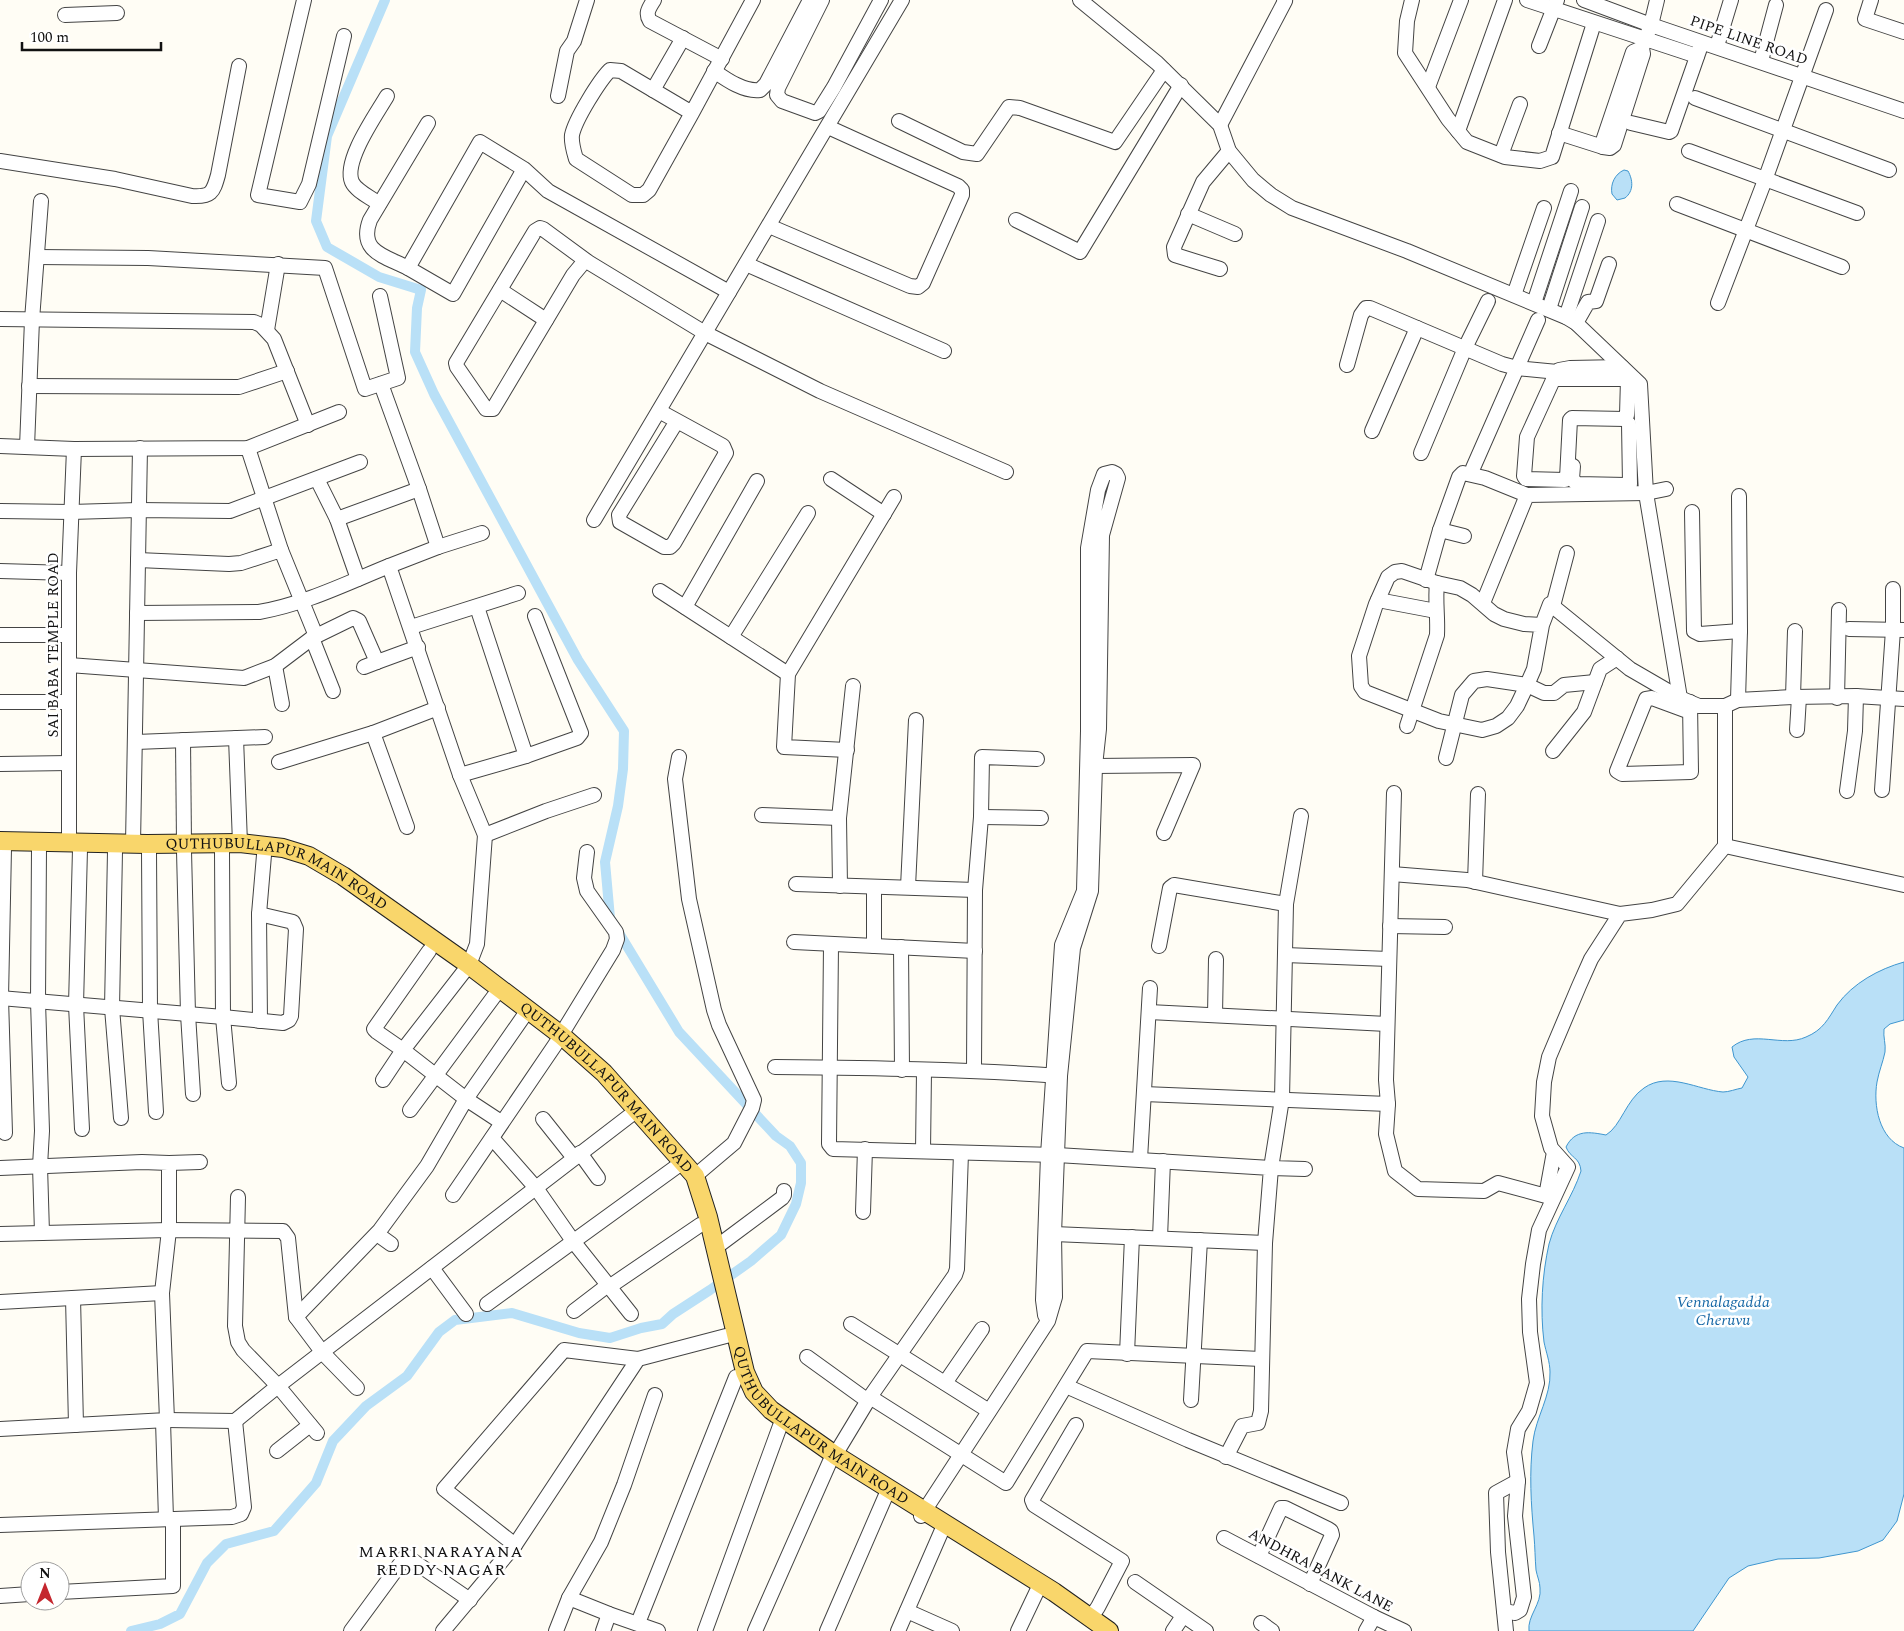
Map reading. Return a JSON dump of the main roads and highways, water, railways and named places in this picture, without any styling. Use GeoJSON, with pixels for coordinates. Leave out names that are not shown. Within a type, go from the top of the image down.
{"type":"FeatureCollection","features":[{"type":"Feature","properties":{"kind":"main road","name":"QUTHUBULLAPUR MAIN ROAD"},"geometry":{"type":"LineString","coordinates":[[1,845],[40,848],[68,845],[115,851],[149,851],[240,843],[283,848],[309,856],[343,876],[526,1012],[604,1073],[695,1176],[713,1253],[736,1377],[748,1397],[780,1426],[1054,1592],[1092,1625]]}},
{"type":"Feature","properties":{"kind":"main road","name":"QUTHUBULLAPUR MAIN ROAD"},"geometry":{"type":"LineString","coordinates":[[1,845],[133,844],[293,858],[429,951],[467,970],[495,995],[526,1012]]}},
{"type":"Feature","properties":{"kind":"main road","name":"QUTHUBULLAPUR MAIN ROAD"},"geometry":{"type":"LineString","coordinates":[[559,1038],[632,1114],[676,1166],[687,1183],[700,1225],[713,1253]]}},
{"type":"Feature","properties":{"kind":"main road","name":"QUTHUBULLAPUR MAIN ROAD"},"geometry":{"type":"LineString","coordinates":[[726,1317],[754,1392],[771,1410],[886,1495],[923,1513],[942,1530],[1037,1591],[1092,1625],[1109,1631]]}},
{"type":"Feature","properties":{"kind":"water"},"geometry":{"type":"Polygon","coordinates":[[[1624,170],[1630,174],[1631,189],[1625,198],[1617,200],[1612,194],[1613,183],[1618,174],[1624,170]]]}},
{"type":"Feature","properties":{"kind":"water","name":"Vennalagadda Cheruvu"},"geometry":{"type":"Polygon","coordinates":[[[1904,962],[1904,1020],[1890,1024],[1884,1029],[1885,1052],[1876,1091],[1877,1111],[1883,1129],[1895,1144],[1904,1148],[1904,1494],[1897,1521],[1883,1540],[1858,1551],[1819,1558],[1778,1559],[1748,1566],[1729,1578],[1693,1631],[1529,1631],[1530,1620],[1540,1594],[1540,1584],[1536,1570],[1531,1500],[1533,1441],[1550,1381],[1543,1330],[1543,1280],[1552,1234],[1581,1171],[1579,1163],[1566,1147],[1574,1137],[1583,1133],[1606,1135],[1616,1126],[1638,1093],[1653,1083],[1673,1081],[1723,1092],[1742,1088],[1748,1077],[1734,1057],[1732,1047],[1749,1039],[1787,1041],[1806,1037],[1825,1024],[1843,997],[1851,990],[1876,973],[1904,962]]]}},
{"type":"Feature","properties":{"kind":"waterway"},"geometry":{"type":"LineString","coordinates":[[131,1631],[160,1624],[180,1614],[207,1563],[226,1544],[274,1531],[316,1483],[333,1441],[366,1406],[407,1376],[439,1332],[455,1320],[512,1313],[579,1333],[610,1338],[641,1328],[662,1324],[673,1314],[751,1261],[781,1235],[796,1204],[801,1183],[801,1163],[790,1146],[776,1136],[679,1032],[610,918],[605,862],[618,806],[623,769],[624,731],[578,660],[434,394],[415,352],[417,308],[421,290],[379,277],[327,247],[316,221],[327,136],[385,0]]}},
{"type":"Feature","properties":{"kind":"district","name":"MARRI NARAYANA REDDY NAGAR"},"geometry":{"type":"Point","coordinates":[441,1560]}}]}
